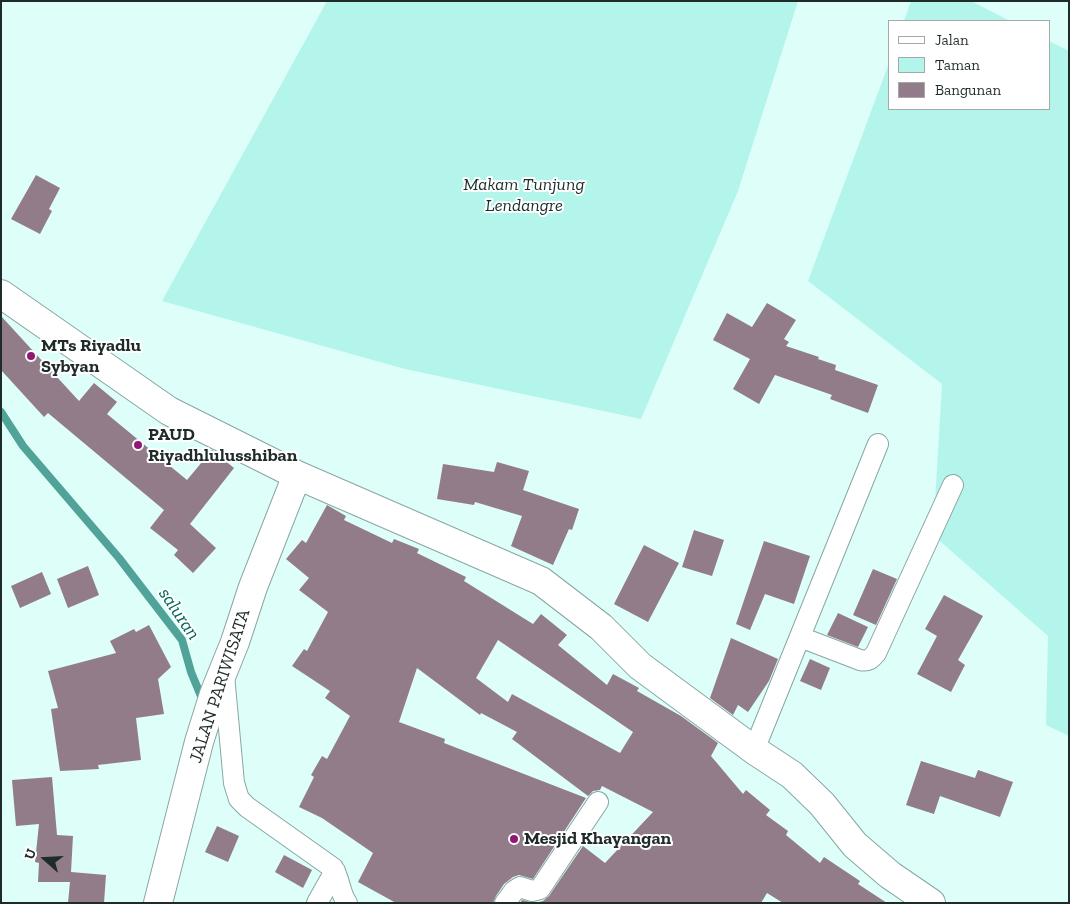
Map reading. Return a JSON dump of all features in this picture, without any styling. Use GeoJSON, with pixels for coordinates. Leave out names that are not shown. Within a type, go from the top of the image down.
{"type":"FeatureCollection","features":[{"type":"Feature","properties":{"kind":"street"},"geometry":{"type":"LineString","coordinates":[[1,294],[169,411],[297,475],[541,581],[601,627],[640,666],[754,750],[792,775],[822,804],[855,845],[890,875],[931,903]]}},
{"type":"Feature","properties":{"kind":"street"},"geometry":{"type":"LineString","coordinates":[[754,750],[878,444]]}},
{"type":"Feature","properties":{"kind":"street","name":"JALAN PARIWISATA"},"geometry":{"type":"LineString","coordinates":[[158,903],[199,742],[223,668],[235,642],[253,587],[297,475]]}},
{"type":"Feature","properties":{"kind":"street"},"geometry":{"type":"LineString","coordinates":[[800,637],[860,660],[866,661],[870,659],[876,652],[953,486]]}},
{"type":"Feature","properties":{"kind":"street"},"geometry":{"type":"LineString","coordinates":[[223,668],[236,794],[247,807],[323,860],[335,871],[343,897],[347,903]]}},
{"type":"Feature","properties":{"kind":"street"},"geometry":{"type":"LineString","coordinates":[[505,903],[514,891],[520,887],[532,891],[540,889],[598,802]]}},
{"type":"Feature","properties":{"kind":"street"},"geometry":{"type":"LineString","coordinates":[[317,903],[335,871]]}},
{"type":"Feature","properties":{"kind":"green space","name":"Makam Tunjung Lendangre"},"geometry":{"type":"Polygon","coordinates":[[[327,1],[798,1],[738,191],[641,419],[405,369],[162,301],[327,1]]]}},
{"type":"Feature","properties":{"kind":"green space"},"geometry":{"type":"Polygon","coordinates":[[[911,1],[971,1],[1008,20],[904,20],[911,1]]]}},
{"type":"Feature","properties":{"kind":"green space"},"geometry":{"type":"Polygon","coordinates":[[[1050,42],[1069,51],[1069,736],[1046,725],[1048,636],[933,535],[942,384],[808,281],[888,66],[888,110],[1050,110],[1050,42]]]}},
{"type":"Feature","properties":{"kind":"building"},"geometry":{"type":"Polygon","coordinates":[[[36,175],[60,188],[49,209],[52,211],[40,234],[11,219],[36,175]]]}},
{"type":"Feature","properties":{"kind":"building"},"geometry":{"type":"Polygon","coordinates":[[[767,303],[796,320],[784,339],[789,342],[786,346],[836,365],[835,370],[878,385],[868,413],[830,399],[832,395],[775,375],[759,404],[733,389],[750,359],[713,340],[727,313],[752,327],[767,303]]]}},
{"type":"Feature","properties":{"kind":"building"},"geometry":{"type":"Polygon","coordinates":[[[1,316],[79,401],[94,383],[117,402],[107,414],[187,480],[212,450],[234,468],[190,524],[216,548],[193,573],[174,555],[178,550],[150,528],[164,510],[48,413],[44,417],[1,370],[1,316]]]}},
{"type":"Feature","properties":{"kind":"building"},"geometry":{"type":"Polygon","coordinates":[[[497,462],[529,471],[523,490],[579,509],[572,530],[569,529],[553,565],[511,546],[522,516],[475,502],[474,505],[437,499],[443,464],[494,472],[497,462]]]}},
{"type":"Feature","properties":{"kind":"building"},"geometry":{"type":"Polygon","coordinates":[[[327,505],[346,516],[344,520],[392,543],[394,539],[419,549],[417,553],[466,577],[464,581],[533,624],[541,614],[567,635],[558,645],[607,685],[613,674],[639,688],[637,691],[681,716],[718,743],[711,756],[743,794],[746,790],[770,810],[766,815],[788,831],[786,835],[820,863],[824,857],[860,881],[858,884],[887,903],[783,903],[767,893],[761,903],[535,903],[543,901],[549,896],[583,846],[605,863],[653,812],[602,786],[600,790],[593,791],[588,796],[512,739],[517,732],[481,713],[480,715],[417,668],[399,722],[445,739],[444,743],[586,798],[533,879],[519,875],[513,877],[504,884],[493,903],[396,903],[358,882],[373,853],[322,818],[299,807],[314,777],[311,775],[322,756],[327,759],[350,716],[325,698],[330,691],[292,666],[304,649],[307,651],[328,612],[299,590],[309,578],[286,559],[302,540],[306,543],[327,505]],[[498,640],[476,678],[508,702],[512,694],[620,753],[633,732],[498,640]]]}},
{"type":"Feature","properties":{"kind":"building"},"geometry":{"type":"Polygon","coordinates":[[[694,530],[724,540],[712,576],[682,567],[694,530]]]}},
{"type":"Feature","properties":{"kind":"building"},"geometry":{"type":"Polygon","coordinates":[[[764,541],[810,556],[794,604],[765,594],[750,630],[736,624],[764,541]]]}},
{"type":"Feature","properties":{"kind":"building"},"geometry":{"type":"Polygon","coordinates":[[[644,545],[679,563],[648,622],[614,604],[644,545]]]}},
{"type":"Feature","properties":{"kind":"building"},"geometry":{"type":"Polygon","coordinates":[[[88,566],[99,595],[68,608],[57,579],[88,566]]]}},
{"type":"Feature","properties":{"kind":"building"},"geometry":{"type":"Polygon","coordinates":[[[873,569],[897,579],[876,625],[853,615],[873,569]]]}},
{"type":"Feature","properties":{"kind":"building"},"geometry":{"type":"Polygon","coordinates":[[[42,572],[51,594],[20,608],[11,586],[42,572]]]}},
{"type":"Feature","properties":{"kind":"building"},"geometry":{"type":"Polygon","coordinates":[[[944,595],[983,616],[958,660],[965,665],[951,692],[917,674],[937,636],[925,629],[944,595]]]}},
{"type":"Feature","properties":{"kind":"building"},"geometry":{"type":"Polygon","coordinates":[[[838,613],[868,627],[858,647],[827,635],[838,613]]]}},
{"type":"Feature","properties":{"kind":"building"},"geometry":{"type":"Polygon","coordinates":[[[149,625],[171,667],[158,679],[164,714],[136,718],[141,760],[98,765],[99,769],[60,771],[51,709],[58,708],[48,671],[116,653],[110,641],[134,629],[136,632],[149,625]]]}},
{"type":"Feature","properties":{"kind":"building"},"geometry":{"type":"Polygon","coordinates":[[[731,638],[778,659],[769,681],[748,712],[738,705],[733,715],[710,698],[731,638]]]}},
{"type":"Feature","properties":{"kind":"building"},"geometry":{"type":"Polygon","coordinates":[[[810,659],[830,668],[821,690],[800,681],[810,659]]]}},
{"type":"Feature","properties":{"kind":"building"},"geometry":{"type":"Polygon","coordinates":[[[921,761],[975,778],[978,770],[1013,782],[1000,817],[940,796],[934,814],[906,805],[921,761]]]}},
{"type":"Feature","properties":{"kind":"building"},"geometry":{"type":"Polygon","coordinates":[[[52,777],[57,835],[73,836],[71,872],[106,875],[104,903],[68,903],[70,882],[38,882],[39,863],[35,862],[39,824],[16,826],[12,780],[52,777]]]}},
{"type":"Feature","properties":{"kind":"building"},"geometry":{"type":"Polygon","coordinates":[[[217,826],[239,836],[228,862],[205,852],[217,826]]]}},
{"type":"Feature","properties":{"kind":"building"},"geometry":{"type":"Polygon","coordinates":[[[284,855],[312,870],[303,888],[275,872],[284,855]]]}},
{"type":"Feature","properties":{"kind":"building"},"geometry":{"type":"Polygon","coordinates":[[[522,900],[535,903],[520,903],[522,900]]]}},
{"type":"Feature","properties":{"kind":"waterway","name":"saluran"},"geometry":{"type":"LineString","coordinates":[[1,412],[23,446],[119,558],[182,640],[191,672],[203,701]]}},
{"type":"Feature","properties":{"kind":"place","name":"MTs Riyadlu Sybyan"},"geometry":{"type":"Point","coordinates":[31,356]}},
{"type":"Feature","properties":{"kind":"place","name":"PAUD Riyadhlulusshiban"},"geometry":{"type":"Point","coordinates":[138,445]}},
{"type":"Feature","properties":{"kind":"place","name":"Mesjid Khayangan"},"geometry":{"type":"Point","coordinates":[514,839]}}]}
